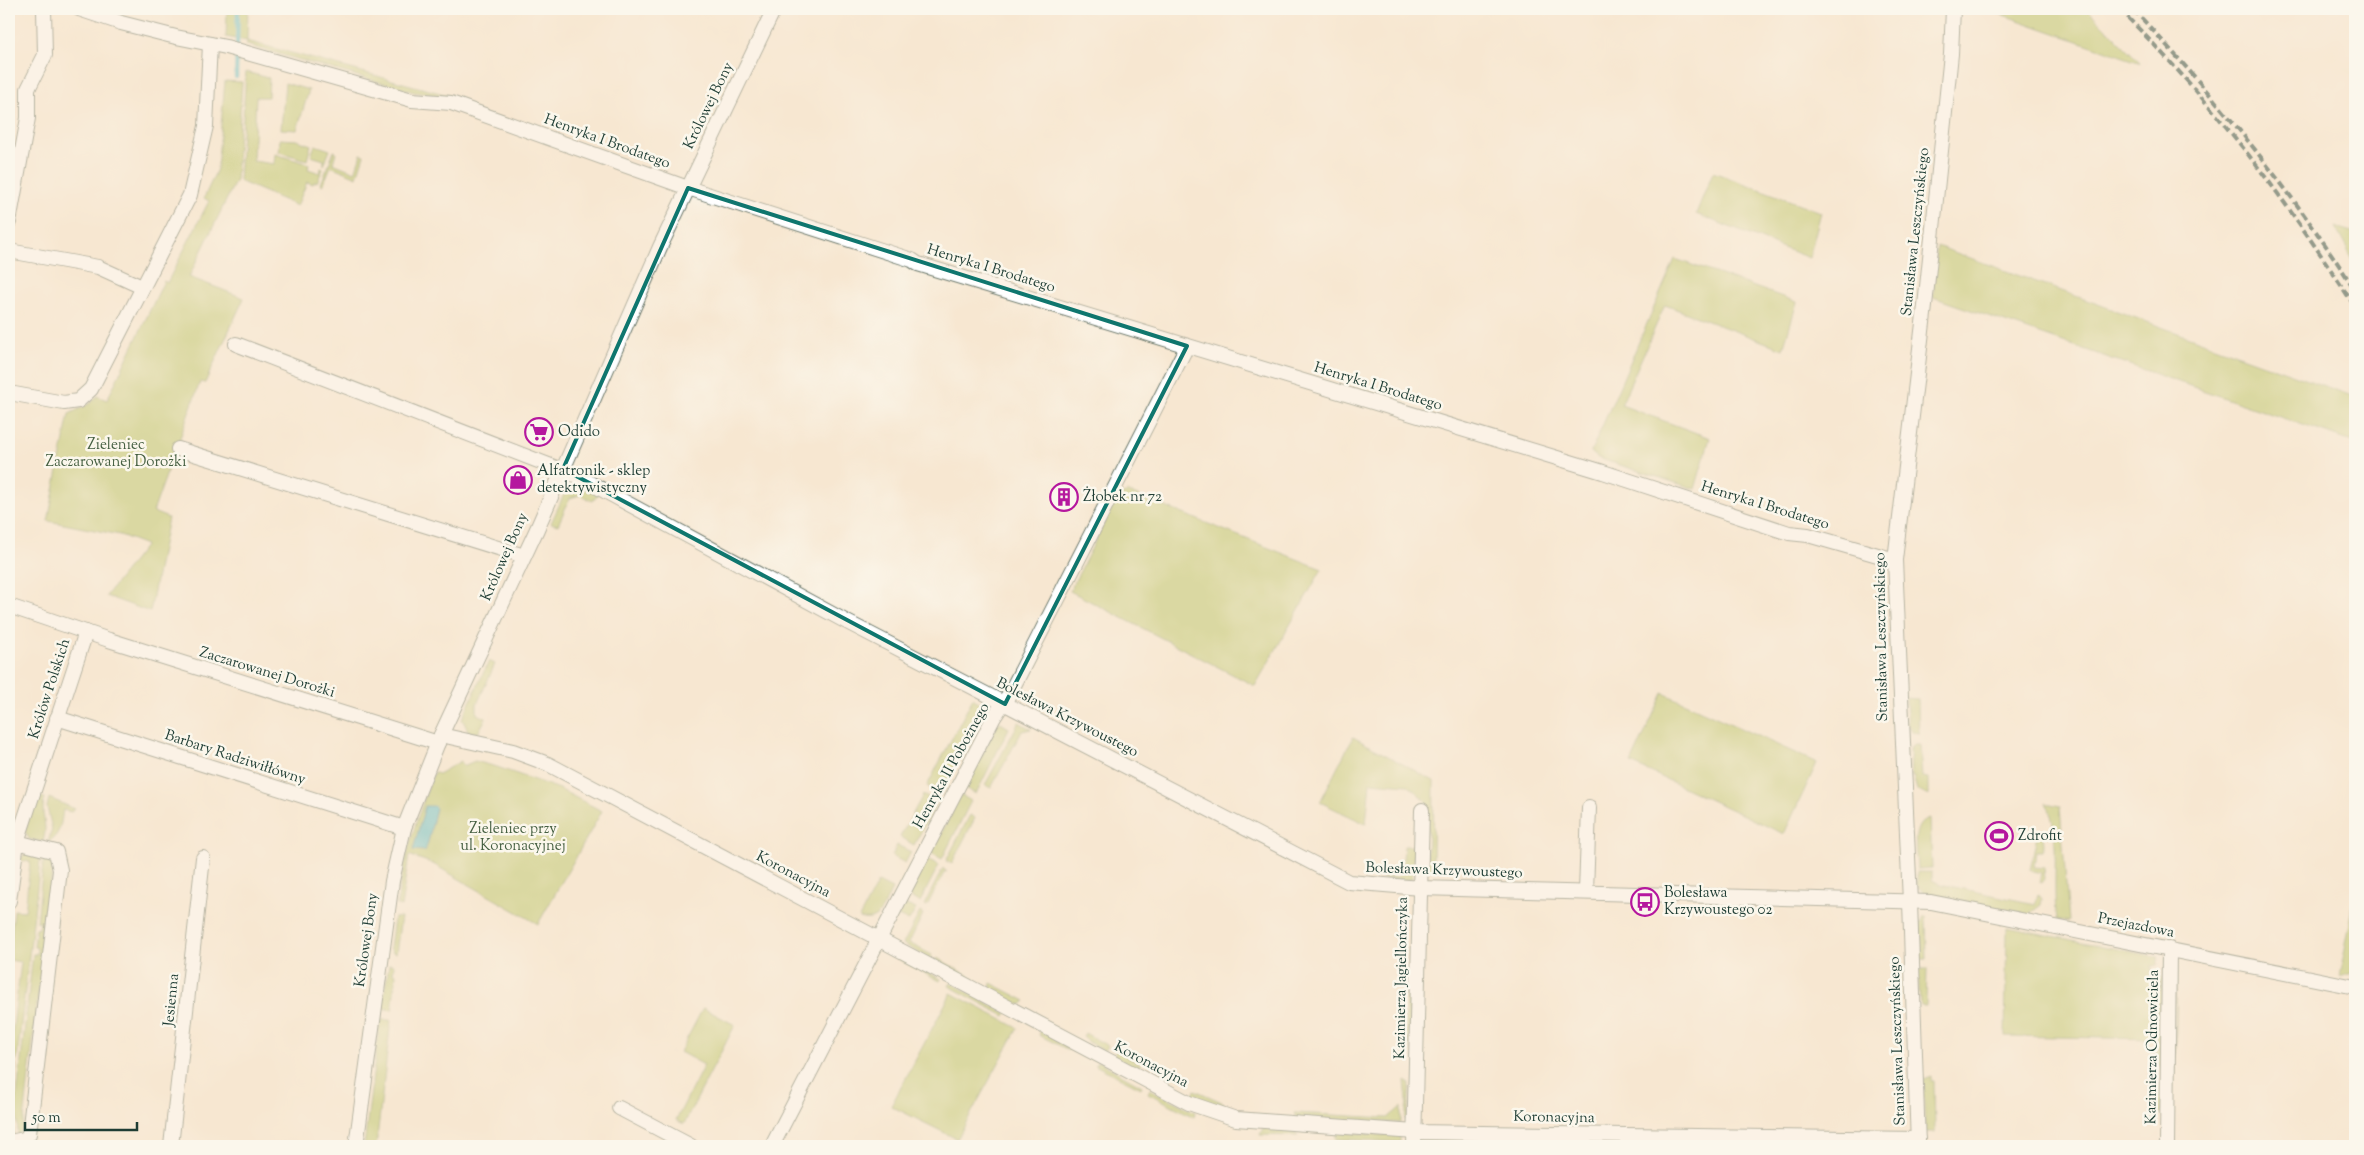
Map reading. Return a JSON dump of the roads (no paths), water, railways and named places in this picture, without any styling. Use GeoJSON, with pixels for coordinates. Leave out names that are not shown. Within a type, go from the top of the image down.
{"type":"FeatureCollection","features":[{"type":"Feature","properties":{"kind":"street"},"geometry":{"type":"LineString","coordinates":[[9,222],[28,118],[28,89],[45,54],[44,9]]}},
{"type":"Feature","properties":{"kind":"street","name":"Henryka I Brodatego"},"geometry":{"type":"LineString","coordinates":[[79,9],[121,23],[226,47],[412,100],[451,103],[688,188],[912,260],[918,264],[1595,470],[1789,533],[1808,535],[1895,560]]}},
{"type":"Feature","properties":{"kind":"street","name":"Królowej Bony"},"geometry":{"type":"LineString","coordinates":[[356,1146],[392,880],[404,828],[440,739],[563,469],[640,292],[774,9]]}},
{"type":"Feature","properties":{"kind":"street","name":"Stanisława Leszczyńskiego"},"geometry":{"type":"LineString","coordinates":[[1918,1143],[1910,902],[1895,560],[1925,306],[1953,9]]}},
{"type":"Feature","properties":{"kind":"street"},"geometry":{"type":"LineString","coordinates":[[9,394],[64,403],[78,401],[91,389],[190,195],[206,126],[210,44]]}},
{"type":"Feature","properties":{"kind":"street"},"geometry":{"type":"LineString","coordinates":[[9,251],[98,267],[142,287]]}},
{"type":"Feature","properties":{"kind":"street","name":"Bolesława Krzywoustego"},"geometry":{"type":"LineString","coordinates":[[236,344],[563,469],[709,549],[1348,882],[1420,888],[1586,891],[1910,902]]}},
{"type":"Feature","properties":{"kind":"street","name":"Henryka II Pobożnego"},"geometry":{"type":"LineString","coordinates":[[772,1146],[994,717],[1005,704],[1187,346]]}},
{"type":"Feature","properties":{"kind":"street"},"geometry":{"type":"LineString","coordinates":[[178,449],[524,556]]}},
{"type":"Feature","properties":{"kind":"street","name":"Zaczarowanej Dorożki"},"geometry":{"type":"LineString","coordinates":[[9,606],[86,632],[440,739]]}},
{"type":"Feature","properties":{"kind":"street","name":"Królów Polskich"},"geometry":{"type":"LineString","coordinates":[[9,901],[17,842],[86,632]]}},
{"type":"Feature","properties":{"kind":"street","name":"Barbary Radziwiłłówny"},"geometry":{"type":"LineString","coordinates":[[57,718],[404,828]]}},
{"type":"Feature","properties":{"kind":"street","name":"Koronacyjna"},"geometry":{"type":"LineString","coordinates":[[440,739],[514,751],[548,764],[1189,1103],[1222,1116],[1414,1139],[1918,1143]]}},
{"type":"Feature","properties":{"kind":"street"},"geometry":{"type":"LineString","coordinates":[[1586,891],[1589,808]]}},
{"type":"Feature","properties":{"kind":"street","name":"Kazimierza Jagiellończyka"},"geometry":{"type":"LineString","coordinates":[[1414,1139],[1422,810]]}},
{"type":"Feature","properties":{"kind":"street"},"geometry":{"type":"LineString","coordinates":[[9,1142],[25,1139],[29,1134],[60,870],[56,852],[17,842]]}},
{"type":"Feature","properties":{"kind":"street","name":"Jesienna"},"geometry":{"type":"LineString","coordinates":[[171,1146],[203,858]]}},
{"type":"Feature","properties":{"kind":"street","name":"Przejazdowa"},"geometry":{"type":"LineString","coordinates":[[1910,902],[1946,904],[2355,987]]}},
{"type":"Feature","properties":{"kind":"street","name":"Kazimierza Odnowiciela"},"geometry":{"type":"LineString","coordinates":[[2167,1146],[2169,949]]}},
{"type":"Feature","properties":{"kind":"street"},"geometry":{"type":"LineString","coordinates":[[619,1108],[691,1146]]}},
{"type":"Feature","properties":{"kind":"water"},"geometry":{"type":"Polygon","coordinates":[[[425,806],[434,806],[436,808],[428,841],[425,851],[413,850],[425,806]]]}},
{"type":"Feature","properties":{"kind":"waterway"},"geometry":{"type":"LineString","coordinates":[[236,77],[238,9]]}},
{"type":"Feature","properties":{"kind":"railway"},"geometry":{"type":"LineString","coordinates":[[2119,9],[2185,78],[2246,151],[2302,228],[2355,307]]}},
{"type":"Feature","properties":{"kind":"railway"},"geometry":{"type":"LineString","coordinates":[[2133,9],[2193,75],[2278,179],[2355,290]]}},
{"type":"Feature","properties":{"kind":"place","name":"Odido"},"geometry":{"type":"Point","coordinates":[539,432]}},
{"type":"Feature","properties":{"kind":"place","name":"Alfatronik - sklep detektywistyczny"},"geometry":{"type":"Point","coordinates":[518,480]}},
{"type":"Feature","properties":{"kind":"place","name":"Żłobek nr 72"},"geometry":{"type":"Point","coordinates":[1064,497]}},
{"type":"Feature","properties":{"kind":"place","name":"Zdrofit"},"geometry":{"type":"Point","coordinates":[1999,836]}},
{"type":"Feature","properties":{"kind":"place","name":"Bolesława Krzywoustego 02"},"geometry":{"type":"Point","coordinates":[1645,902]}},
{"type":"Feature","properties":{"kind":"park label","name":"Zieleniec Zaczarowanej Dorożki"},"geometry":{"type":"Point","coordinates":[116,454]}},
{"type":"Feature","properties":{"kind":"park label","name":"Zieleniec przy ul. Koronacyjnej"},"geometry":{"type":"Point","coordinates":[513,838]}}]}
